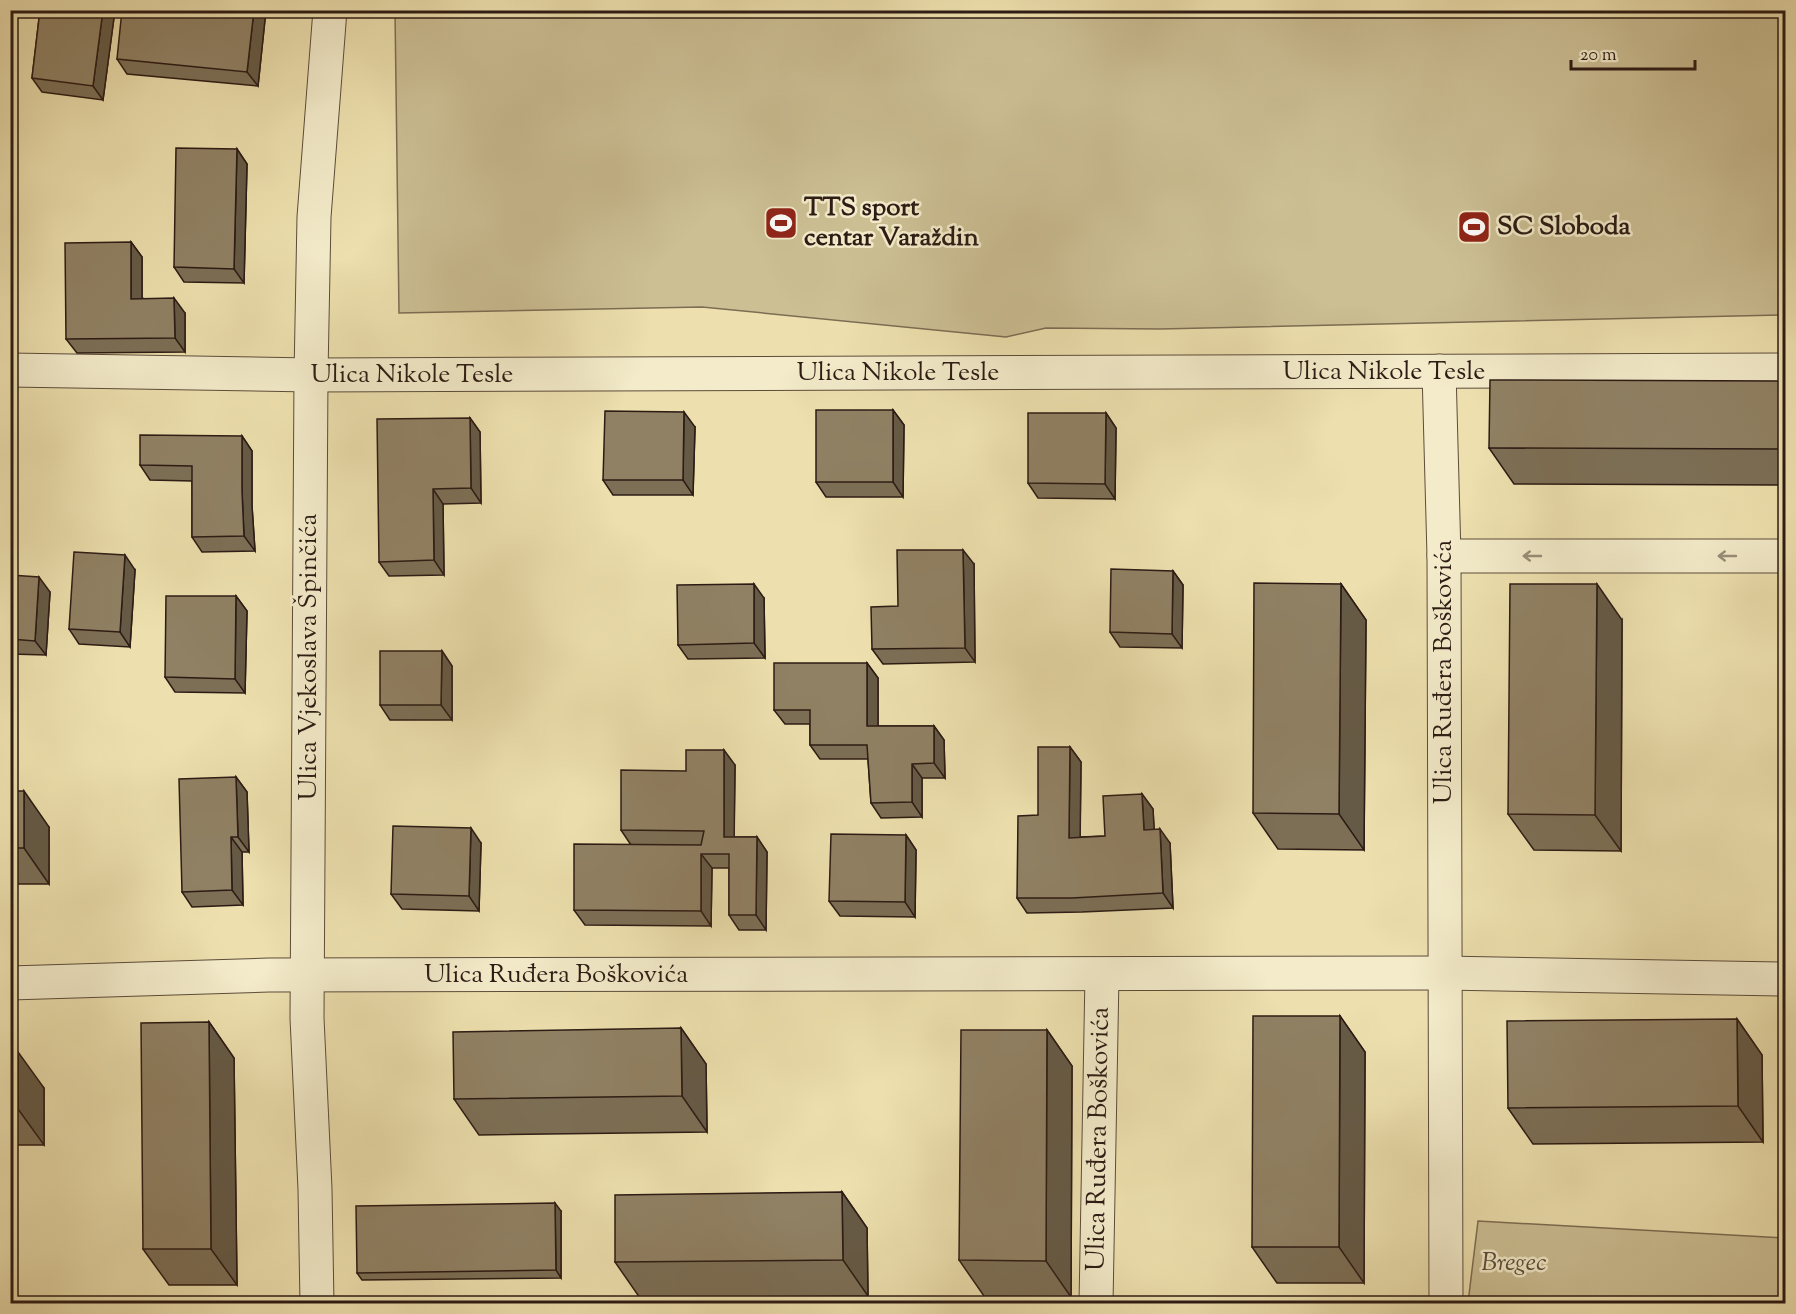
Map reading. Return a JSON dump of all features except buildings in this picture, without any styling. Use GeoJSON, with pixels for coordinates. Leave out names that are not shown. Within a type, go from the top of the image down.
{"type":"FeatureCollection","features":[{"type":"Feature","properties":{"kind":"street","name":"Ulica Vjekoslava Špinčića"},"geometry":{"type":"LineString","coordinates":[[317,1304],[315,1189],[307,1018],[311,375],[314,217],[330,10]]}},
{"type":"Feature","properties":{"kind":"street","name":"Ulica Nikole Tesle"},"geometry":{"type":"LineString","coordinates":[[10,370],[311,375],[1785,370]]}},
{"type":"Feature","properties":{"kind":"street","name":"Ulica Ruđera Boškovića"},"geometry":{"type":"LineString","coordinates":[[1439,371],[1444,556],[1446,1304]]}},
{"type":"Feature","properties":{"kind":"street"},"geometry":{"type":"LineString","coordinates":[[1444,556],[1785,556]]}},
{"type":"Feature","properties":{"kind":"street","name":"Ulica Ruđera Boškovića"},"geometry":{"type":"LineString","coordinates":[[10,983],[307,975],[1444,974],[1785,979]]}},
{"type":"Feature","properties":{"kind":"street","name":"Ulica Ruđera Boškovića"},"geometry":{"type":"LineString","coordinates":[[1096,1304],[1102,975]]}},
{"type":"Feature","properties":{"kind":"green space"},"geometry":{"type":"Polygon","coordinates":[[[395,11],[1785,11],[1785,315],[1160,329],[1046,328],[1006,337],[702,307],[399,313],[395,11]]]}},
{"type":"Feature","properties":{"kind":"green space","name":"Bregec"},"geometry":{"type":"Polygon","coordinates":[[[1478,1221],[1785,1238],[1785,1288],[1781,1304],[1468,1303],[1478,1221]]]}},
{"type":"Feature","properties":{"kind":"place","name":"TTS sport centar Varaždin"},"geometry":{"type":"Point","coordinates":[781,223]}},
{"type":"Feature","properties":{"kind":"place","name":"SC Sloboda"},"geometry":{"type":"Point","coordinates":[1474,227]}}]}
